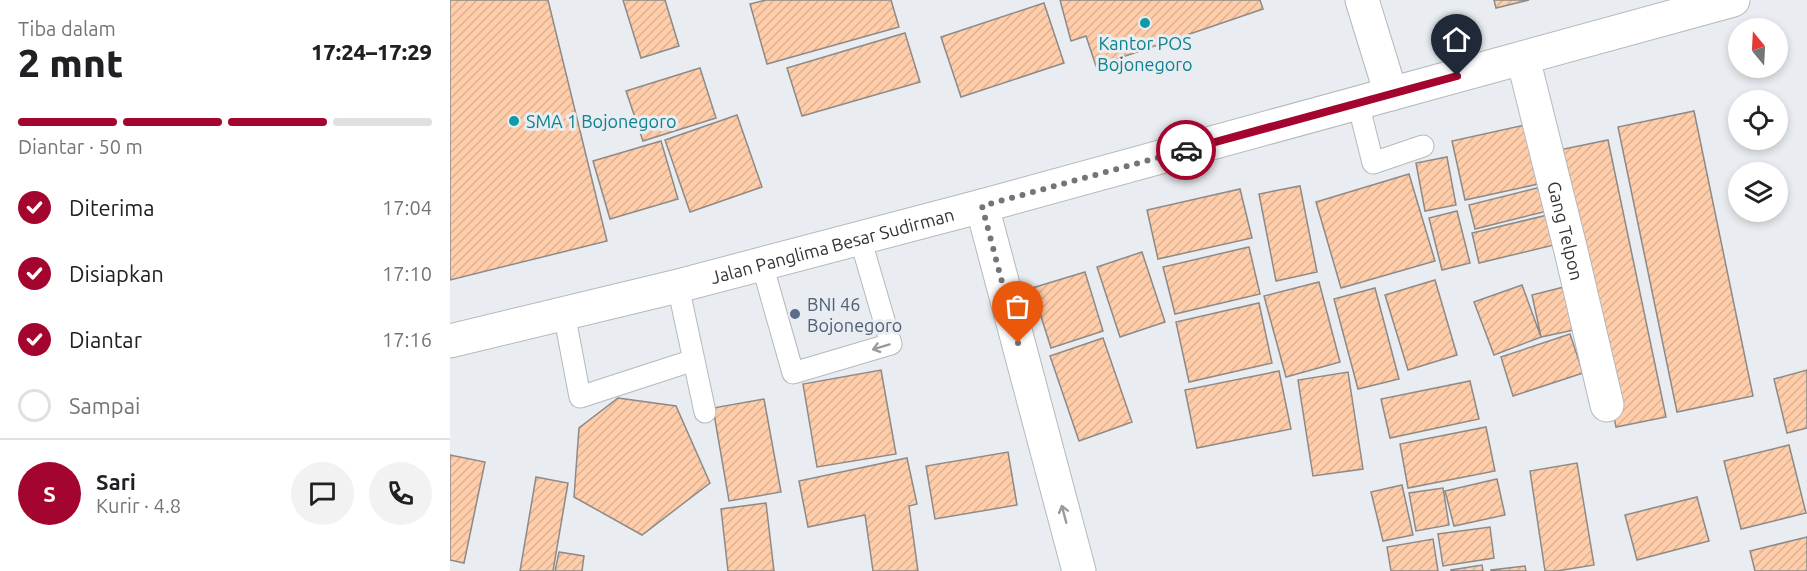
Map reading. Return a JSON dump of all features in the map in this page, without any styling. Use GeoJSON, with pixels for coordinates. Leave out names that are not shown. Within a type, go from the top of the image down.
{"type":"FeatureCollection","features":[{"type":"Feature","properties":{"kind":"main road"},"geometry":{"type":"LineString","coordinates":[[1362,0],[1391,94]]}},
{"type":"Feature","properties":{"kind":"main road","name":"Jalan Panglima Besar Sudirman"},"geometry":{"type":"LineString","coordinates":[[450,341],[678,286],[982,206],[1733,0]]}},
{"type":"Feature","properties":{"kind":"main road","name":"Gang Telpon"},"geometry":{"type":"LineString","coordinates":[[1523,58],[1607,405]]}},
{"type":"Feature","properties":{"kind":"main road"},"geometry":{"type":"LineString","coordinates":[[982,206],[1079,571]]}},
{"type":"Feature","properties":{"kind":"lane"},"geometry":{"type":"LineString","coordinates":[[1358,103],[1373,163],[1423,146]]}},
{"type":"Feature","properties":{"kind":"lane"},"geometry":{"type":"LineString","coordinates":[[762,264],[794,373],[891,344],[860,238]]}},
{"type":"Feature","properties":{"kind":"lane"},"geometry":{"type":"LineString","coordinates":[[678,286],[705,412]]}},
{"type":"Feature","properties":{"kind":"lane"},"geometry":{"type":"LineString","coordinates":[[564,313],[580,397],[694,360]]}},
{"type":"Feature","properties":{"kind":"building","name":"SMA 1 Bojonegoro"},"geometry":{"type":"Polygon","coordinates":[[[450,0],[548,0],[607,241],[450,280],[450,0]]]}},
{"type":"Feature","properties":{"kind":"building"},"geometry":{"type":"Polygon","coordinates":[[[623,0],[665,0],[679,46],[641,58],[623,0]]]}},
{"type":"Feature","properties":{"kind":"building"},"geometry":{"type":"Polygon","coordinates":[[[766,0],[891,0],[899,27],[767,64],[750,4],[766,0]]]}},
{"type":"Feature","properties":{"kind":"building","name":"Kantor POS Bojonegoro"},"geometry":{"type":"Polygon","coordinates":[[[1060,0],[1260,0],[1263,9],[1096,66],[1086,36],[1071,41],[1060,0]]]}},
{"type":"Feature","properties":{"kind":"building"},"geometry":{"type":"Polygon","coordinates":[[[1494,0],[1529,0],[1496,8],[1494,0]]]}},
{"type":"Feature","properties":{"kind":"building"},"geometry":{"type":"Polygon","coordinates":[[[1044,3],[1064,63],[961,97],[941,37],[1044,3]]]}},
{"type":"Feature","properties":{"kind":"building"},"geometry":{"type":"Polygon","coordinates":[[[905,33],[920,82],[802,116],[787,68],[905,33]]]}},
{"type":"Feature","properties":{"kind":"building"},"geometry":{"type":"Polygon","coordinates":[[[700,68],[716,118],[643,141],[626,91],[700,68]]]}},
{"type":"Feature","properties":{"kind":"building"},"geometry":{"type":"Polygon","coordinates":[[[1694,111],[1753,396],[1677,412],[1618,127],[1694,111]]]}},
{"type":"Feature","properties":{"kind":"building"},"geometry":{"type":"Polygon","coordinates":[[[737,115],[762,187],[690,212],[665,140],[737,115]]]}},
{"type":"Feature","properties":{"kind":"building"},"geometry":{"type":"Polygon","coordinates":[[[1539,122],[1552,181],[1465,200],[1452,141],[1539,122]]]}},
{"type":"Feature","properties":{"kind":"building"},"geometry":{"type":"Polygon","coordinates":[[[1608,140],[1666,417],[1616,427],[1559,150],[1608,140]]]}},
{"type":"Feature","properties":{"kind":"building"},"geometry":{"type":"Polygon","coordinates":[[[661,141],[678,199],[610,219],[593,161],[661,141]]]}},
{"type":"Feature","properties":{"kind":"building"},"geometry":{"type":"Polygon","coordinates":[[[1447,157],[1456,205],[1425,211],[1416,163],[1447,157]]]}},
{"type":"Feature","properties":{"kind":"building"},"geometry":{"type":"Polygon","coordinates":[[[1409,174],[1435,261],[1341,288],[1316,202],[1409,174]]]}},
{"type":"Feature","properties":{"kind":"building"},"geometry":{"type":"Polygon","coordinates":[[[1300,186],[1317,272],[1276,281],[1259,194],[1300,186]]]}},
{"type":"Feature","properties":{"kind":"building"},"geometry":{"type":"Polygon","coordinates":[[[1545,186],[1551,210],[1475,229],[1469,205],[1545,186]]]}},
{"type":"Feature","properties":{"kind":"building"},"geometry":{"type":"Polygon","coordinates":[[[1240,189],[1252,238],[1158,259],[1147,210],[1240,189]]]}},
{"type":"Feature","properties":{"kind":"building"},"geometry":{"type":"Polygon","coordinates":[[[1457,211],[1470,263],[1442,270],[1429,218],[1457,211]]]}},
{"type":"Feature","properties":{"kind":"building"},"geometry":{"type":"Polygon","coordinates":[[[1556,213],[1562,243],[1479,263],[1472,233],[1556,213]]]}},
{"type":"Feature","properties":{"kind":"building"},"geometry":{"type":"Polygon","coordinates":[[[1249,247],[1260,294],[1175,314],[1163,267],[1249,247]]]}},
{"type":"Feature","properties":{"kind":"building"},"geometry":{"type":"Polygon","coordinates":[[[1142,252],[1165,322],[1120,337],[1097,267],[1142,252]]]}},
{"type":"Feature","properties":{"kind":"building"},"geometry":{"type":"Polygon","coordinates":[[[1085,272],[1103,331],[1051,348],[1032,288],[1085,272]]]}},
{"type":"Feature","properties":{"kind":"building"},"geometry":{"type":"Polygon","coordinates":[[[1435,280],[1457,355],[1408,370],[1385,295],[1435,280]]]}},
{"type":"Feature","properties":{"kind":"building"},"geometry":{"type":"Polygon","coordinates":[[[1319,282],[1340,362],[1286,377],[1264,296],[1319,282]]]}},
{"type":"Feature","properties":{"kind":"building"},"geometry":{"type":"Polygon","coordinates":[[[1522,285],[1541,337],[1494,355],[1474,302],[1522,285]]]}},
{"type":"Feature","properties":{"kind":"building"},"geometry":{"type":"Polygon","coordinates":[[[1564,287],[1574,330],[1541,337],[1532,295],[1564,287]]]}},
{"type":"Feature","properties":{"kind":"building"},"geometry":{"type":"Polygon","coordinates":[[[1375,288],[1399,379],[1358,389],[1334,299],[1375,288]]]}},
{"type":"Feature","properties":{"kind":"building"},"geometry":{"type":"Polygon","coordinates":[[[1259,303],[1272,363],[1189,382],[1176,322],[1259,303]]]}},
{"type":"Feature","properties":{"kind":"building"},"geometry":{"type":"Polygon","coordinates":[[[1570,334],[1583,373],[1513,396],[1501,357],[1570,334]]]}},
{"type":"Feature","properties":{"kind":"building"},"geometry":{"type":"Polygon","coordinates":[[[1103,338],[1132,422],[1079,441],[1050,356],[1103,338]]]}},
{"type":"Feature","properties":{"kind":"building"},"geometry":{"type":"Polygon","coordinates":[[[881,370],[896,454],[817,467],[803,384],[881,370]]]}},
{"type":"Feature","properties":{"kind":"building"},"geometry":{"type":"Polygon","coordinates":[[[1807,370],[1807,428],[1787,433],[1774,379],[1807,370]]]}},
{"type":"Feature","properties":{"kind":"building"},"geometry":{"type":"Polygon","coordinates":[[[1279,371],[1291,429],[1197,448],[1185,390],[1279,371]]]}},
{"type":"Feature","properties":{"kind":"building"},"geometry":{"type":"Polygon","coordinates":[[[1348,372],[1363,469],[1313,476],[1298,380],[1348,372]]]}},
{"type":"Feature","properties":{"kind":"building"},"geometry":{"type":"Polygon","coordinates":[[[1470,381],[1479,419],[1390,438],[1381,399],[1470,381]]]}},
{"type":"Feature","properties":{"kind":"building"},"geometry":{"type":"Polygon","coordinates":[[[618,398],[676,406],[710,483],[642,535],[574,497],[579,428],[618,398]]]}},
{"type":"Feature","properties":{"kind":"building"},"geometry":{"type":"Polygon","coordinates":[[[764,399],[781,492],[729,501],[713,408],[764,399]]]}},
{"type":"Feature","properties":{"kind":"building"},"geometry":{"type":"Polygon","coordinates":[[[1486,427],[1495,471],[1408,488],[1400,444],[1486,427]]]}},
{"type":"Feature","properties":{"kind":"building"},"geometry":{"type":"Polygon","coordinates":[[[1789,445],[1806,513],[1741,529],[1724,461],[1789,445]]]}},
{"type":"Feature","properties":{"kind":"building"},"geometry":{"type":"Polygon","coordinates":[[[1008,452],[1017,505],[935,519],[926,466],[1008,452]]]}},
{"type":"Feature","properties":{"kind":"building"},"geometry":{"type":"Polygon","coordinates":[[[450,455],[485,462],[464,563],[450,560],[450,455]]]}},
{"type":"Feature","properties":{"kind":"building"},"geometry":{"type":"Polygon","coordinates":[[[907,458],[917,504],[909,506],[918,571],[873,571],[865,515],[808,527],[799,481],[907,458]]]}},
{"type":"Feature","properties":{"kind":"building"},"geometry":{"type":"Polygon","coordinates":[[[1577,463],[1594,565],[1545,571],[1530,471],[1577,463]]]}},
{"type":"Feature","properties":{"kind":"building"},"geometry":{"type":"Polygon","coordinates":[[[536,477],[568,483],[553,571],[520,571],[536,477]]]}},
{"type":"Feature","properties":{"kind":"building"},"geometry":{"type":"Polygon","coordinates":[[[1497,479],[1505,515],[1454,526],[1445,491],[1497,479]]]}},
{"type":"Feature","properties":{"kind":"building"},"geometry":{"type":"Polygon","coordinates":[[[1402,485],[1413,535],[1383,541],[1371,492],[1402,485]]]}},
{"type":"Feature","properties":{"kind":"building"},"geometry":{"type":"Polygon","coordinates":[[[1443,488],[1449,525],[1416,531],[1409,493],[1443,488]]]}},
{"type":"Feature","properties":{"kind":"building"},"geometry":{"type":"Polygon","coordinates":[[[1697,497],[1709,541],[1637,560],[1625,515],[1697,497]]]}},
{"type":"Feature","properties":{"kind":"building"},"geometry":{"type":"Polygon","coordinates":[[[766,503],[774,571],[728,571],[721,509],[766,503]]]}},
{"type":"Feature","properties":{"kind":"building"},"geometry":{"type":"Polygon","coordinates":[[[1490,527],[1494,558],[1443,566],[1438,534],[1490,527]]]}},
{"type":"Feature","properties":{"kind":"building"},"geometry":{"type":"Polygon","coordinates":[[[1807,537],[1807,571],[1755,571],[1750,551],[1807,537]]]}},
{"type":"Feature","properties":{"kind":"building"},"geometry":{"type":"Polygon","coordinates":[[[1433,539],[1438,571],[1391,571],[1387,547],[1433,539]]]}},
{"type":"Feature","properties":{"kind":"building"},"geometry":{"type":"Polygon","coordinates":[[[559,552],[584,556],[582,571],[555,571],[559,552]]]}},
{"type":"Feature","properties":{"kind":"building"},"geometry":{"type":"Polygon","coordinates":[[[1482,565],[1483,571],[1451,571],[1451,570],[1482,565]]]}},
{"type":"Feature","properties":{"kind":"building"},"geometry":{"type":"Polygon","coordinates":[[[1525,566],[1526,571],[1491,571],[1491,570],[1525,566]]]}},
{"type":"Feature","properties":{"kind":"way so far"},"geometry":{"type":"LineString","coordinates":[[1018,343],[982,206],[1186,150]]}},
{"type":"Feature","properties":{"kind":"place","name":"Kantor POS Bojonegoro"},"geometry":{"type":"Point","coordinates":[1145,23]}},
{"type":"Feature","properties":{"kind":"place","name":"SMA 1 Bojonegoro"},"geometry":{"type":"Point","coordinates":[514,121]}},
{"type":"Feature","properties":{"kind":"place","name":"BNI 46 Bojonegoro"},"geometry":{"type":"Point","coordinates":[795,314]}},
{"type":"Feature","properties":{"kind":"route"},"geometry":{"type":"LineString","coordinates":[[1186,150],[1457,76]]}}]}
